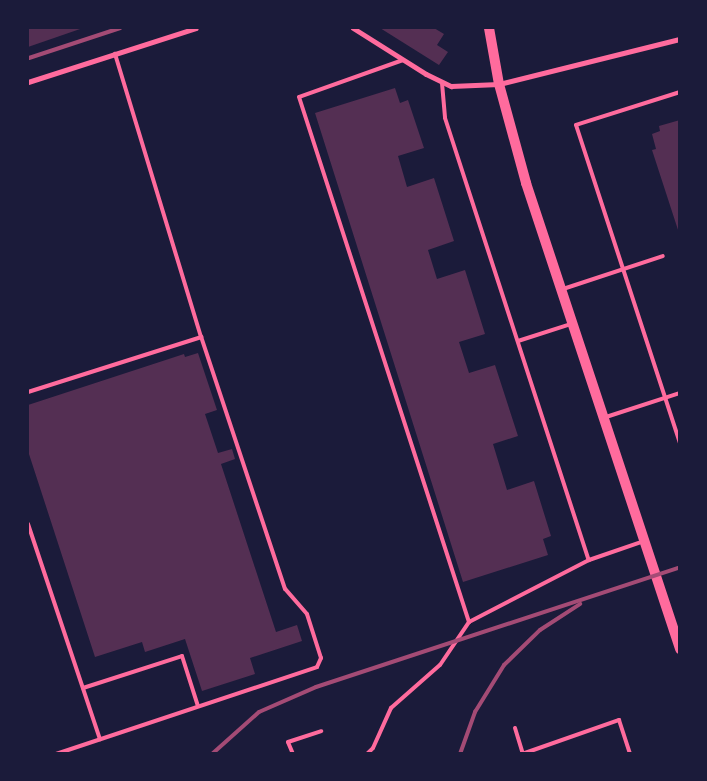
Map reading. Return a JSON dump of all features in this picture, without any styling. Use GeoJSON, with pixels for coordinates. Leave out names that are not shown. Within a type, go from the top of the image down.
{"type":"FeatureCollection","features":[{"type":"Feature","properties":{"kind":"main road"},"geometry":{"type":"LineString","coordinates":[[489,28],[500,84],[526,183],[680,649]]}},
{"type":"Feature","properties":{"kind":"street"},"geometry":{"type":"LineString","coordinates":[[28,82],[196,28]]}},
{"type":"Feature","properties":{"kind":"street"},"geometry":{"type":"LineString","coordinates":[[353,28],[442,83],[457,86],[500,84],[680,39]]}},
{"type":"Feature","properties":{"kind":"lane"},"geometry":{"type":"LineString","coordinates":[[56,754],[316,666],[321,658],[307,614],[286,589],[201,337],[115,54]]}},
{"type":"Feature","properties":{"kind":"lane"},"geometry":{"type":"LineString","coordinates":[[404,60],[299,97],[469,622]]}},
{"type":"Feature","properties":{"kind":"lane"},"geometry":{"type":"LineString","coordinates":[[442,83],[445,118],[589,560]]}},
{"type":"Feature","properties":{"kind":"lane"},"geometry":{"type":"LineString","coordinates":[[680,92],[576,125],[680,444]]}},
{"type":"Feature","properties":{"kind":"lane"},"geometry":{"type":"LineString","coordinates":[[562,290],[663,256]]}},
{"type":"Feature","properties":{"kind":"lane"},"geometry":{"type":"LineString","coordinates":[[518,341],[573,323]]}},
{"type":"Feature","properties":{"kind":"lane"},"geometry":{"type":"LineString","coordinates":[[28,392],[201,337]]}},
{"type":"Feature","properties":{"kind":"lane"},"geometry":{"type":"LineString","coordinates":[[604,417],[680,393]]}},
{"type":"Feature","properties":{"kind":"lane"},"geometry":{"type":"LineString","coordinates":[[28,524],[100,739]]}},
{"type":"Feature","properties":{"kind":"lane"},"geometry":{"type":"LineString","coordinates":[[367,754],[373,748],[391,708],[440,666],[469,622],[589,560],[644,541]]}},
{"type":"Feature","properties":{"kind":"lane"},"geometry":{"type":"LineString","coordinates":[[83,688],[182,656],[198,706]]}},
{"type":"Feature","properties":{"kind":"lane"},"geometry":{"type":"LineString","coordinates":[[515,728],[523,753],[619,720],[630,754]]}},
{"type":"Feature","properties":{"kind":"lane"},"geometry":{"type":"LineString","coordinates":[[293,754],[288,742],[321,731]]}},
{"type":"Feature","properties":{"kind":"building"},"geometry":{"type":"Polygon","coordinates":[[[28,28],[83,28],[28,47],[28,28]]]}},
{"type":"Feature","properties":{"kind":"building"},"geometry":{"type":"Polygon","coordinates":[[[380,28],[434,28],[444,34],[437,45],[448,52],[439,65],[380,28]]]}},
{"type":"Feature","properties":{"kind":"building"},"geometry":{"type":"Polygon","coordinates":[[[395,88],[400,103],[408,100],[424,148],[398,156],[407,187],[434,178],[454,241],[428,250],[437,279],[465,270],[485,334],[459,342],[469,373],[495,365],[518,436],[493,444],[507,490],[534,481],[551,536],[543,539],[548,555],[463,582],[315,113],[395,88]]]}},
{"type":"Feature","properties":{"kind":"building"},"geometry":{"type":"Polygon","coordinates":[[[680,120],[679,233],[652,150],[656,149],[652,134],[660,131],[659,126],[680,120]]]}},
{"type":"Feature","properties":{"kind":"building"},"geometry":{"type":"Polygon","coordinates":[[[198,353],[217,410],[205,414],[218,453],[232,449],[235,459],[221,464],[276,632],[297,625],[302,641],[250,658],[255,674],[202,691],[185,639],[145,652],[142,642],[95,657],[28,451],[28,405],[184,354],[185,357],[198,353]]]}},
{"type":"Feature","properties":{"kind":"railway"},"geometry":{"type":"LineString","coordinates":[[29,58],[120,28]]}},
{"type":"Feature","properties":{"kind":"railway"},"geometry":{"type":"LineString","coordinates":[[212,754],[259,712],[316,687],[680,567]]}},
{"type":"Feature","properties":{"kind":"railway"},"geometry":{"type":"LineString","coordinates":[[460,754],[475,712],[504,665],[540,630],[580,604]]}}]}
